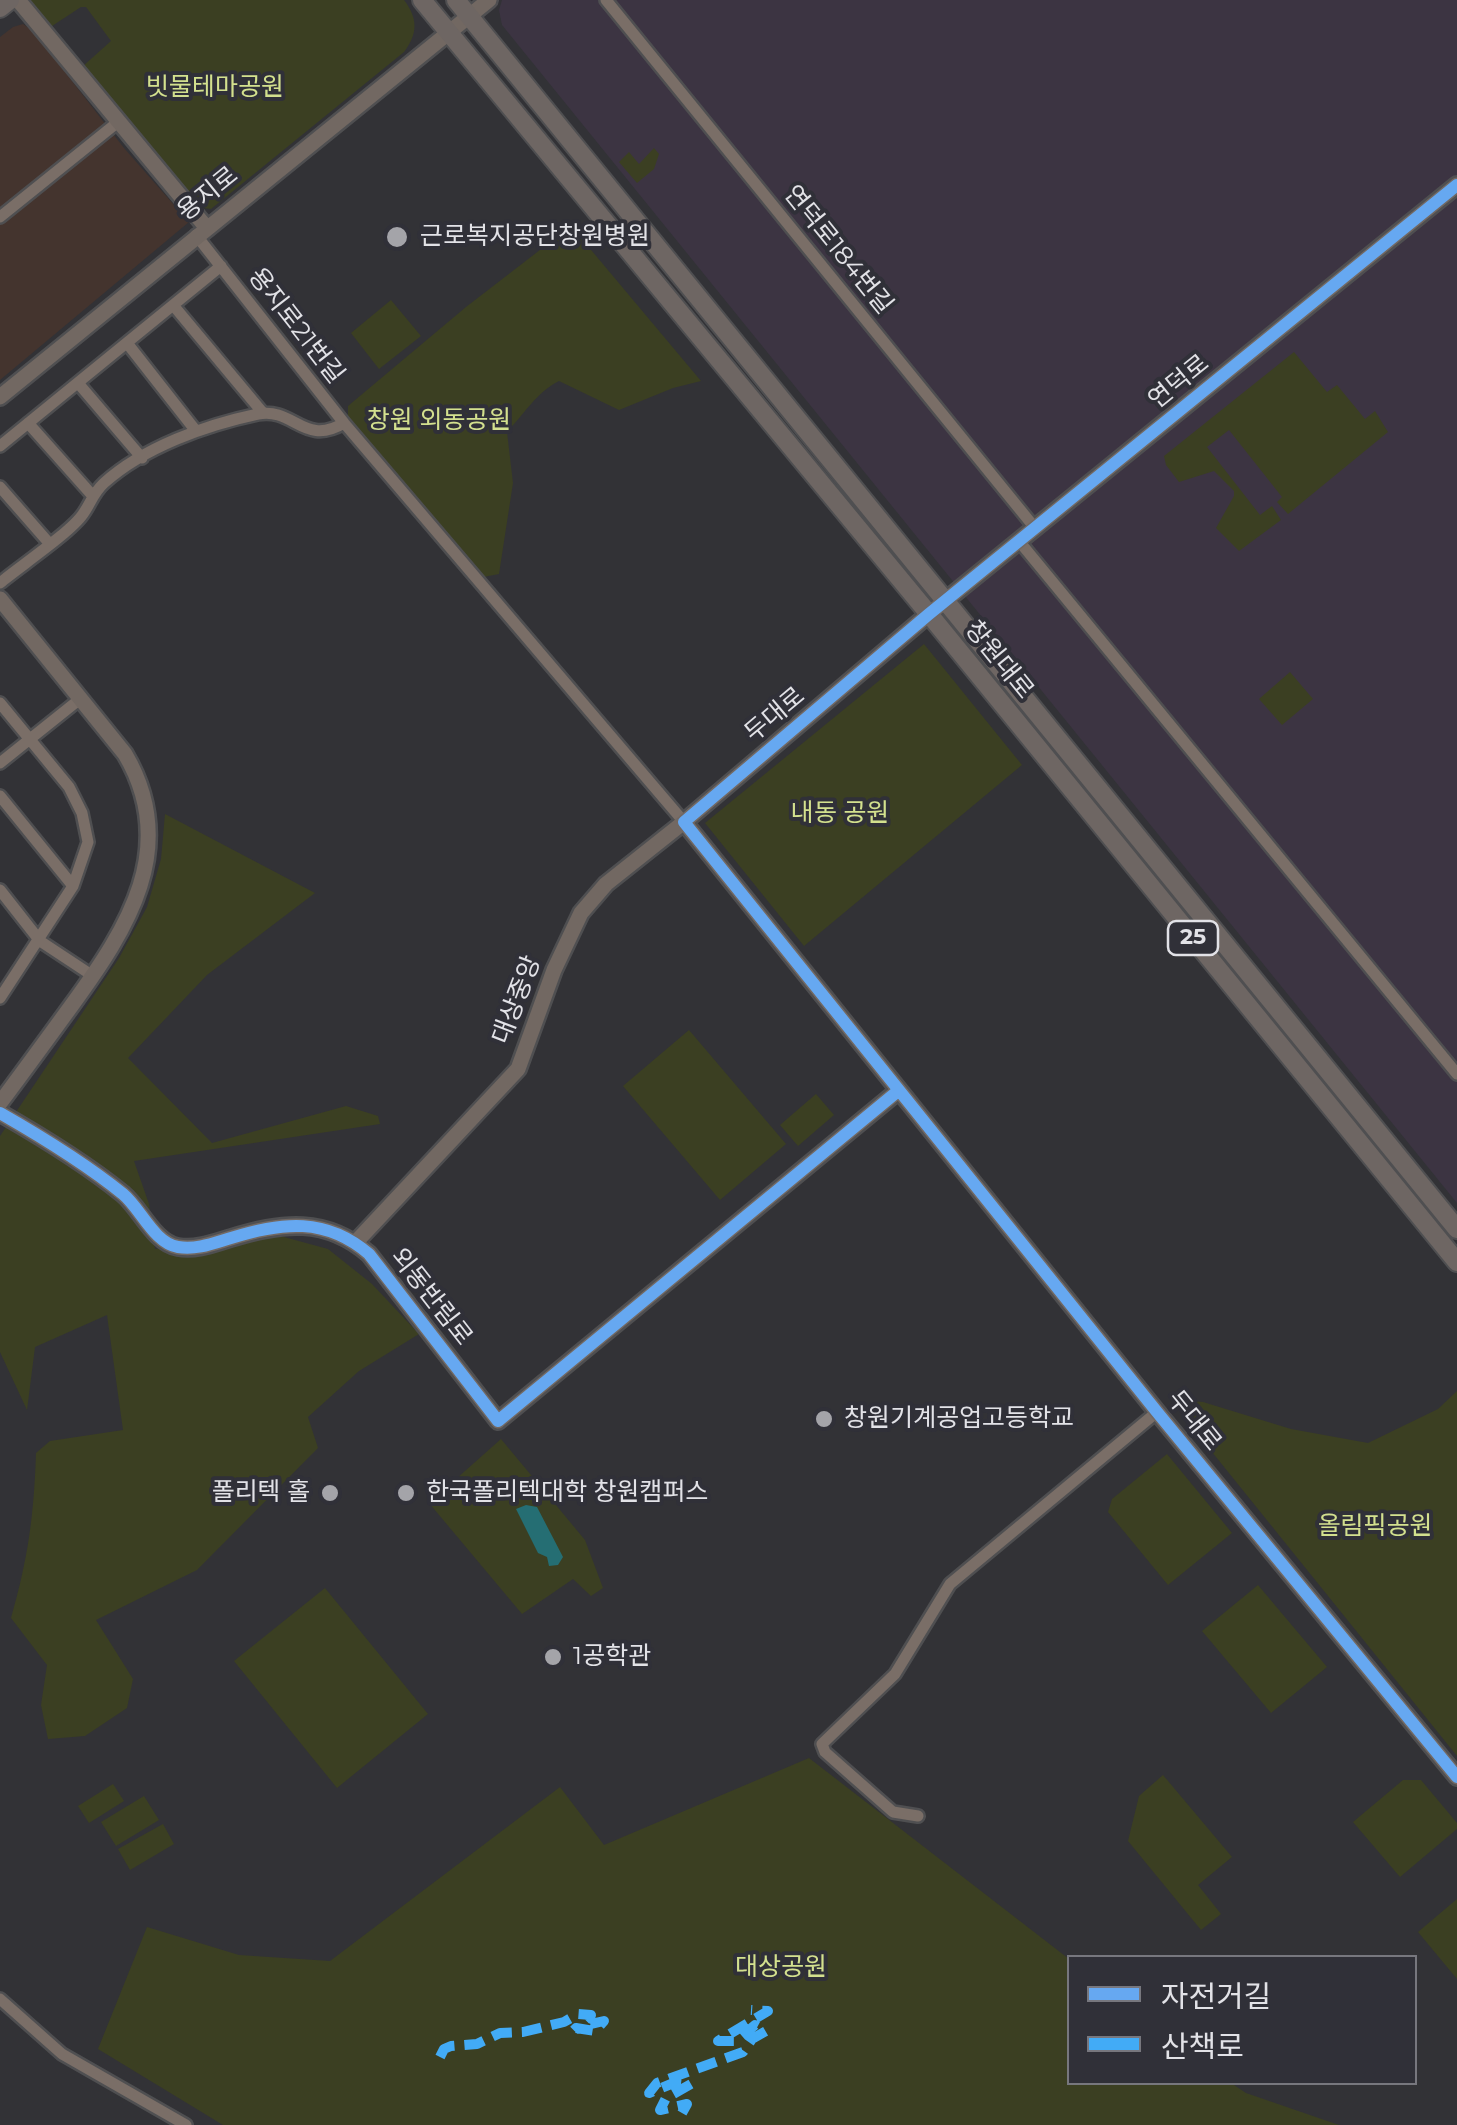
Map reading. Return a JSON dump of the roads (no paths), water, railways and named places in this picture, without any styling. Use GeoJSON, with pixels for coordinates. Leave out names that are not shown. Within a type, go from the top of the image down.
{"type":"FeatureCollection","features":[{"type":"Feature","properties":{"kind":"main road"},"geometry":{"type":"LineString","coordinates":[[0,8],[10,0]]}},
{"type":"Feature","properties":{"kind":"main road","name":"창원대로"},"geometry":{"type":"LineString","coordinates":[[422,0],[1457,1262]]}},
{"type":"Feature","properties":{"kind":"main road","name":"창원대로"},"geometry":{"type":"LineString","coordinates":[[456,0],[1457,1228]]}},
{"type":"Feature","properties":{"kind":"street"},"geometry":{"type":"LineString","coordinates":[[18,0],[201,231]]}},
{"type":"Feature","properties":{"kind":"street","name":"용지로"},"geometry":{"type":"LineString","coordinates":[[0,396],[489,0]]}},
{"type":"Feature","properties":{"kind":"street","name":"연덕로184번길"},"geometry":{"type":"LineString","coordinates":[[606,0],[1036,528]]}},
{"type":"Feature","properties":{"kind":"street"},"geometry":{"type":"LineString","coordinates":[[0,218],[118,122]]}},
{"type":"Feature","properties":{"kind":"street","name":"연덕로"},"geometry":{"type":"LineString","coordinates":[[929,614],[1457,184]]}},
{"type":"Feature","properties":{"kind":"street","name":"용지로21번길"},"geometry":{"type":"LineString","coordinates":[[201,231],[221,266],[344,423],[684,822]]}},
{"type":"Feature","properties":{"kind":"street"},"geometry":{"type":"LineString","coordinates":[[0,446],[221,266]]}},
{"type":"Feature","properties":{"kind":"street"},"geometry":{"type":"LineString","coordinates":[[173,305],[263,413]]}},
{"type":"Feature","properties":{"kind":"street"},"geometry":{"type":"LineString","coordinates":[[126,343],[196,431]]}},
{"type":"Feature","properties":{"kind":"street"},"geometry":{"type":"LineString","coordinates":[[78,383],[142,458]]}},
{"type":"Feature","properties":{"kind":"street"},"geometry":{"type":"LineString","coordinates":[[0,583],[82,516],[92,495],[108,480],[196,431],[263,413],[292,420],[316,432],[328,432],[344,423]]}},
{"type":"Feature","properties":{"kind":"street"},"geometry":{"type":"LineString","coordinates":[[28,423],[92,495]]}},
{"type":"Feature","properties":{"kind":"street"},"geometry":{"type":"LineString","coordinates":[[0,487],[49,543]]}},
{"type":"Feature","properties":{"kind":"street"},"geometry":{"type":"LineString","coordinates":[[1020,540],[1457,1074]]}},
{"type":"Feature","properties":{"kind":"street"},"geometry":{"type":"LineString","coordinates":[[0,599],[135,772],[147,829],[147,863],[141,890],[113,947],[0,1104]]}},
{"type":"Feature","properties":{"kind":"street","name":"두대로"},"geometry":{"type":"LineString","coordinates":[[929,614],[684,822],[1157,1412],[1457,1777]]}},
{"type":"Feature","properties":{"kind":"street"},"geometry":{"type":"LineString","coordinates":[[0,763],[80,699]]}},
{"type":"Feature","properties":{"kind":"street"},"geometry":{"type":"LineString","coordinates":[[0,702],[69,788],[82,813],[88,842],[73,886],[40,941],[2,990]]}},
{"type":"Feature","properties":{"kind":"street"},"geometry":{"type":"LineString","coordinates":[[0,796],[73,886]]}},
{"type":"Feature","properties":{"kind":"street","name":"대상중앙"},"geometry":{"type":"LineString","coordinates":[[356,1242],[518,1069],[554,970],[581,914],[606,884],[684,822]]}},
{"type":"Feature","properties":{"kind":"street"},"geometry":{"type":"LineString","coordinates":[[0,890],[40,941],[93,976]]}},
{"type":"Feature","properties":{"kind":"street","name":"외동반림로"},"geometry":{"type":"LineString","coordinates":[[0,1114],[38,1135],[126,1196],[164,1241],[176,1247],[204,1246],[266,1227],[295,1224],[324,1228],[356,1242],[498,1421],[898,1091]]}},
{"type":"Feature","properties":{"kind":"street","name":"두대로"},"geometry":{"type":"LineString","coordinates":[[918,1816],[893,1812],[825,1752],[822,1744],[895,1674],[950,1584],[1157,1412]]}},
{"type":"Feature","properties":{"kind":"street"},"geometry":{"type":"LineString","coordinates":[[0,1999],[62,2054],[186,2125]]}},
{"type":"Feature","properties":{"kind":"water"},"geometry":{"type":"Polygon","coordinates":[[[526,1505],[537,1507],[563,1557],[558,1565],[549,1566],[547,1557],[538,1553],[516,1509],[526,1505]]]}},
{"type":"Feature","properties":{"kind":"place","name":"근로복지공단창원병원"},"geometry":{"type":"Point","coordinates":[397,237]}},
{"type":"Feature","properties":{"kind":"place","name":"창원기계공업고등학교"},"geometry":{"type":"Point","coordinates":[824,1419]}},
{"type":"Feature","properties":{"kind":"place","name":"폴리텍 홀"},"geometry":{"type":"Point","coordinates":[330,1493]}},
{"type":"Feature","properties":{"kind":"place","name":"한국폴리텍대학 창원캠퍼스"},"geometry":{"type":"Point","coordinates":[406,1493]}},
{"type":"Feature","properties":{"kind":"place","name":"1공학관"},"geometry":{"type":"Point","coordinates":[553,1657]}},
{"type":"Feature","properties":{"kind":"park label","name":"빗물테마공원"},"geometry":{"type":"Point","coordinates":[215,88]}},
{"type":"Feature","properties":{"kind":"park label","name":"창원 외동공원"},"geometry":{"type":"Point","coordinates":[439,421]}},
{"type":"Feature","properties":{"kind":"park label","name":"내동 공원"},"geometry":{"type":"Point","coordinates":[840,814]}},
{"type":"Feature","properties":{"kind":"park label","name":"올림픽공원"},"geometry":{"type":"Point","coordinates":[1375,1527]}},
{"type":"Feature","properties":{"kind":"park label","name":"대상공원"},"geometry":{"type":"Point","coordinates":[781,1968]}}]}
